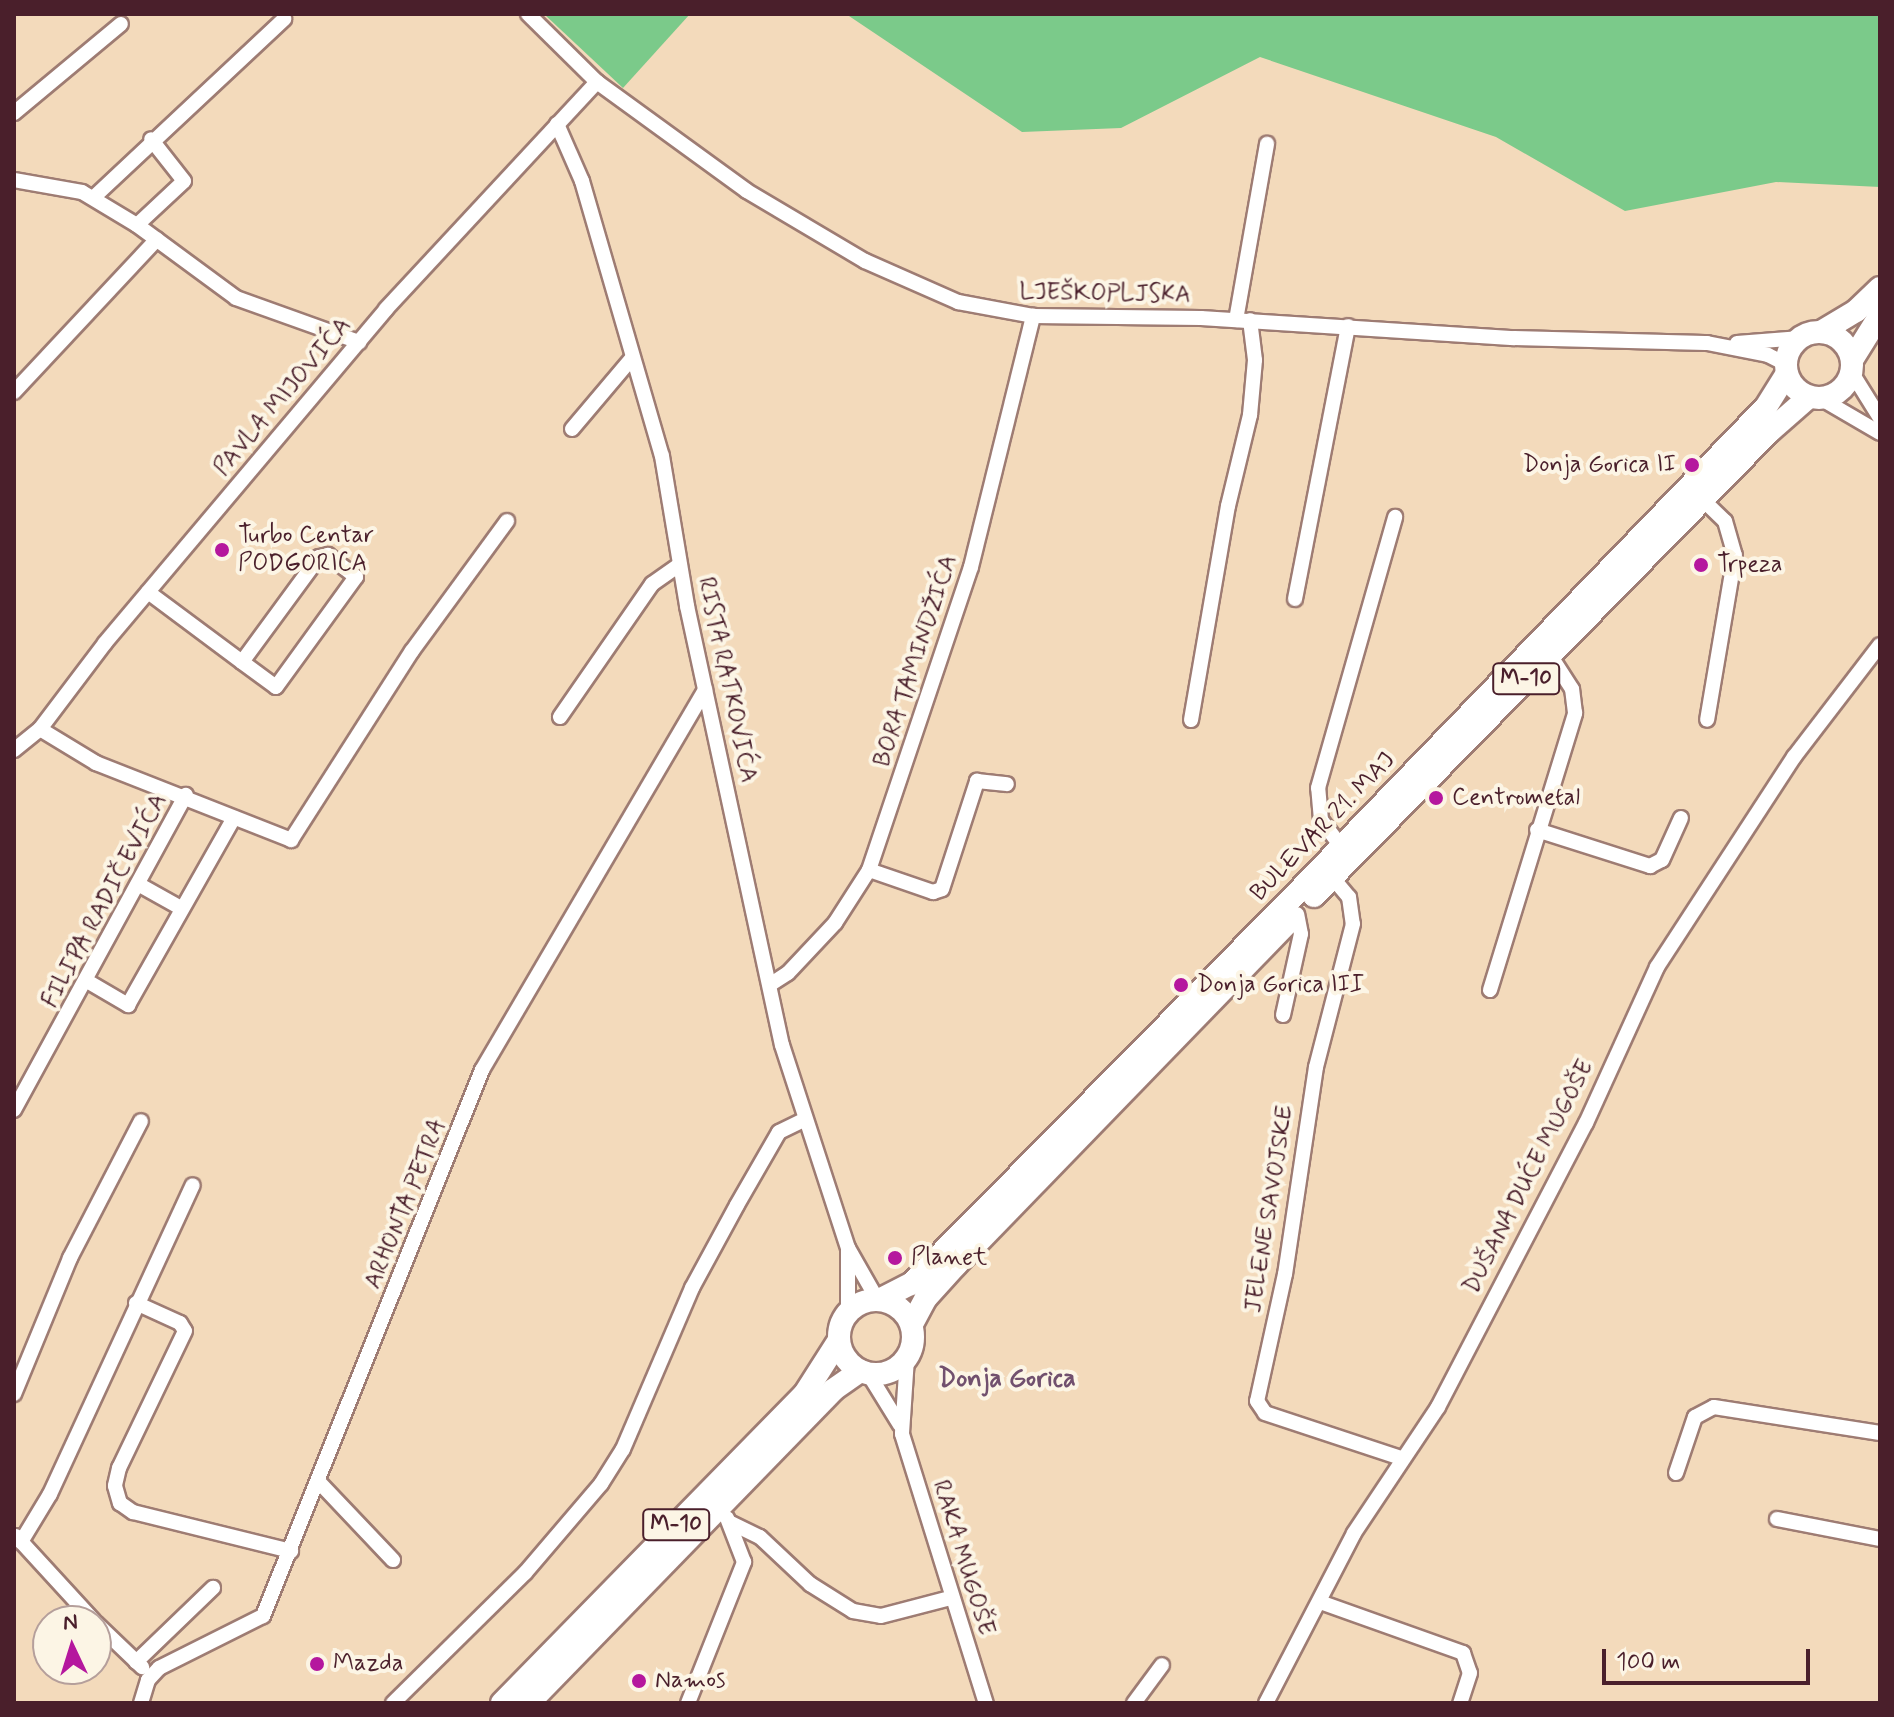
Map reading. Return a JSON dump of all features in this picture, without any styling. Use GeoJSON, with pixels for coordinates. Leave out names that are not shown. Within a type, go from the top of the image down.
{"type":"FeatureCollection","features":[{"type":"Feature","properties":{"kind":"main road","name":"BULEVAR 21. MAJ"},"geometry":{"type":"LineString","coordinates":[[848,1312],[911,1284],[1766,407],[1811,335],[1880,288]]}},
{"type":"Feature","properties":{"kind":"main road","name":"BULEVAR 21. MAJ"},"geometry":{"type":"LineString","coordinates":[[907,1358],[913,1342],[912,1324],[926,1298],[956,1265],[1702,499],[1815,398],[1840,391],[1880,315]]}},
{"type":"Feature","properties":{"kind":"main road"},"geometry":{"type":"LineString","coordinates":[[1811,335],[1842,341],[1852,367]]}},
{"type":"Feature","properties":{"kind":"main road"},"geometry":{"type":"LineString","coordinates":[[1787,369],[1815,398]]}},
{"type":"Feature","properties":{"kind":"main road"},"geometry":{"type":"LineString","coordinates":[[879,1299],[900,1308],[912,1324]]}},
{"type":"Feature","properties":{"kind":"main road","name":"M-10"},"geometry":{"type":"LineString","coordinates":[[502,1703],[804,1395],[839,1340],[848,1312]]}},
{"type":"Feature","properties":{"kind":"main road"},"geometry":{"type":"LineString","coordinates":[[839,1340],[845,1358],[864,1372]]}},
{"type":"Feature","properties":{"kind":"main road","name":"M-10"},"geometry":{"type":"LineString","coordinates":[[529,1703],[725,1515],[833,1390],[864,1372],[885,1373],[907,1358]]}},
{"type":"Feature","properties":{"kind":"street","name":"LJEŠKOPLJSKA"},"geometry":{"type":"LineString","coordinates":[[528,14],[597,82],[747,191],[865,261],[958,302],[1033,316],[1243,320],[1725,344],[1811,335]]}},
{"type":"Feature","properties":{"kind":"street"},"geometry":{"type":"LineString","coordinates":[[93,198],[151,139],[284,19]]}},
{"type":"Feature","properties":{"kind":"street"},"geometry":{"type":"LineString","coordinates":[[14,113],[121,24]]}},
{"type":"Feature","properties":{"kind":"street","name":"PAVLA MIJOVIĆA"},"geometry":{"type":"LineString","coordinates":[[14,750],[40,729],[148,592],[359,342],[597,82]]}},
{"type":"Feature","properties":{"kind":"street","name":"RISTA RATKOVIĆA"},"geometry":{"type":"LineString","coordinates":[[557,124],[582,181],[662,456],[679,565],[771,984],[779,1034],[804,1120],[848,1248],[879,1299]]}},
{"type":"Feature","properties":{"kind":"street"},"geometry":{"type":"LineString","coordinates":[[137,225],[184,181],[151,139]]}},
{"type":"Feature","properties":{"kind":"street"},"geometry":{"type":"LineString","coordinates":[[1191,720],[1228,506],[1250,415],[1255,360],[1243,320],[1267,144]]}},
{"type":"Feature","properties":{"kind":"street"},"geometry":{"type":"LineString","coordinates":[[14,180],[54,183],[93,198],[137,225],[236,298],[359,342]]}},
{"type":"Feature","properties":{"kind":"street"},"geometry":{"type":"LineString","coordinates":[[14,392],[157,239]]}},
{"type":"Feature","properties":{"kind":"street","name":"BORA TAMINDŽIĆA"},"geometry":{"type":"LineString","coordinates":[[771,984],[835,923],[869,870],[971,567],[1033,316]]}},
{"type":"Feature","properties":{"kind":"street"},"geometry":{"type":"LineString","coordinates":[[1295,599],[1348,326]]}},
{"type":"Feature","properties":{"kind":"street","name":"LJEŠKOPLJSKA"},"geometry":{"type":"LineString","coordinates":[[1725,344],[1787,369]]}},
{"type":"Feature","properties":{"kind":"street"},"geometry":{"type":"LineString","coordinates":[[572,429],[632,358]]}},
{"type":"Feature","properties":{"kind":"street"},"geometry":{"type":"LineString","coordinates":[[1852,367],[1880,418]]}},
{"type":"Feature","properties":{"kind":"street"},"geometry":{"type":"LineString","coordinates":[[1815,398],[1880,433]]}},
{"type":"Feature","properties":{"kind":"street"},"geometry":{"type":"LineString","coordinates":[[1702,499],[1725,521],[1735,555],[1707,720]]}},
{"type":"Feature","properties":{"kind":"street"},"geometry":{"type":"LineString","coordinates":[[1340,845],[1321,820],[1318,788],[1395,517]]}},
{"type":"Feature","properties":{"kind":"street"},"geometry":{"type":"LineString","coordinates":[[40,729],[96,763],[186,795],[280,840],[300,834],[412,651],[507,521]]}},
{"type":"Feature","properties":{"kind":"street"},"geometry":{"type":"LineString","coordinates":[[148,592],[242,662],[276,687],[356,577],[328,555],[319,557],[242,662]]}},
{"type":"Feature","properties":{"kind":"street"},"geometry":{"type":"LineString","coordinates":[[560,717],[652,584],[679,565]]}},
{"type":"Feature","properties":{"kind":"street","name":"DUŠANA DUĆE MUGOŠE"},"geometry":{"type":"LineString","coordinates":[[1266,1703],[1401,1458],[1438,1407],[1586,1123],[1657,967],[1794,757],[1880,645]]}},
{"type":"Feature","properties":{"kind":"street"},"geometry":{"type":"LineString","coordinates":[[1490,990],[1575,713],[1572,689],[1550,655]]}},
{"type":"Feature","properties":{"kind":"street","name":"ARHONTA PETRA"},"geometry":{"type":"LineString","coordinates":[[151,1675],[187,1653],[258,1622],[291,1551],[482,1070],[705,690]]}},
{"type":"Feature","properties":{"kind":"street"},"geometry":{"type":"LineString","coordinates":[[869,870],[933,892],[942,889],[977,781],[1007,784]]}},
{"type":"Feature","properties":{"kind":"street","name":"FILIPA RADIČEVIĆA"},"geometry":{"type":"LineString","coordinates":[[14,1110],[186,795]]}},
{"type":"Feature","properties":{"kind":"street"},"geometry":{"type":"LineString","coordinates":[[87,981],[128,1005],[234,818]]}},
{"type":"Feature","properties":{"kind":"street"},"geometry":{"type":"LineString","coordinates":[[1537,830],[1650,866],[1662,860],[1681,818]]}},
{"type":"Feature","properties":{"kind":"street","name":"JELENE SAVOJSKE"},"geometry":{"type":"LineString","coordinates":[[1332,877],[1349,897],[1353,924],[1316,1067],[1285,1274],[1257,1401],[1265,1413],[1401,1458]]}},
{"type":"Feature","properties":{"kind":"street"},"geometry":{"type":"LineString","coordinates":[[138,884],[181,908]]}},
{"type":"Feature","properties":{"kind":"street"},"geometry":{"type":"LineString","coordinates":[[1283,1015],[1301,934],[1297,914]]}},
{"type":"Feature","properties":{"kind":"street"},"geometry":{"type":"LineString","coordinates":[[393,1703],[556,1540],[613,1467],[692,1288],[737,1205],[779,1132],[804,1120]]}},
{"type":"Feature","properties":{"kind":"street"},"geometry":{"type":"LineString","coordinates":[[14,1394],[70,1258],[141,1121]]}},
{"type":"Feature","properties":{"kind":"street"},"geometry":{"type":"LineString","coordinates":[[79,1605],[18,1538],[50,1494],[193,1185]]}},
{"type":"Feature","properties":{"kind":"street","name":"RISTA RATKOVIĆA"},"geometry":{"type":"LineString","coordinates":[[848,1248],[848,1312]]}},
{"type":"Feature","properties":{"kind":"street"},"geometry":{"type":"LineString","coordinates":[[136,1303],[180,1323],[185,1331],[119,1468],[115,1486],[120,1503],[133,1512],[291,1551]]}},
{"type":"Feature","properties":{"kind":"street","name":"RAKA MUGOŠE"},"geometry":{"type":"LineString","coordinates":[[900,1425],[907,1358]]}},
{"type":"Feature","properties":{"kind":"street","name":"RAKA MUGOŠE"},"geometry":{"type":"LineString","coordinates":[[864,1372],[900,1425],[950,1598],[986,1703]]}},
{"type":"Feature","properties":{"kind":"street"},"geometry":{"type":"LineString","coordinates":[[1676,1473],[1695,1417],[1714,1407],[1880,1433]]}},
{"type":"Feature","properties":{"kind":"street"},"geometry":{"type":"LineString","coordinates":[[318,1481],[393,1560]]}},
{"type":"Feature","properties":{"kind":"street"},"geometry":{"type":"LineString","coordinates":[[725,1515],[760,1537],[810,1584],[853,1611],[881,1616],[950,1598]]}},
{"type":"Feature","properties":{"kind":"street"},"geometry":{"type":"LineString","coordinates":[[688,1703],[744,1562],[725,1515]]}},
{"type":"Feature","properties":{"kind":"street"},"geometry":{"type":"LineString","coordinates":[[1777,1519],[1880,1539]]}},
{"type":"Feature","properties":{"kind":"street"},"geometry":{"type":"LineString","coordinates":[[136,1662],[213,1588]]}},
{"type":"Feature","properties":{"kind":"street"},"geometry":{"type":"LineString","coordinates":[[1320,1602],[1463,1653],[1470,1673],[1460,1703]]}},
{"type":"Feature","properties":{"kind":"street"},"geometry":{"type":"LineString","coordinates":[[112,1639],[151,1675],[141,1703]]}},
{"type":"Feature","properties":{"kind":"street"},"geometry":{"type":"LineString","coordinates":[[1134,1703],[1162,1665]]}},
{"type":"Feature","properties":{"kind":"green space"},"geometry":{"type":"Polygon","coordinates":[[[544,14],[690,14],[623,88],[544,14]]]}},
{"type":"Feature","properties":{"kind":"green space"},"geometry":{"type":"Polygon","coordinates":[[[846,14],[1880,14],[1880,187],[1776,182],[1625,211],[1496,137],[1260,57],[1121,128],[1022,132],[846,14]]]}},
{"type":"Feature","properties":{"kind":"place","name":"Donja Gorica II"},"geometry":{"type":"Point","coordinates":[1692,465]}},
{"type":"Feature","properties":{"kind":"place","name":"Turbo Centar PODGORICA"},"geometry":{"type":"Point","coordinates":[222,550]}},
{"type":"Feature","properties":{"kind":"place","name":"Trpeza"},"geometry":{"type":"Point","coordinates":[1701,565]}},
{"type":"Feature","properties":{"kind":"place","name":"Centrometal"},"geometry":{"type":"Point","coordinates":[1436,798]}},
{"type":"Feature","properties":{"kind":"place","name":"Donja Gorica III"},"geometry":{"type":"Point","coordinates":[1181,985]}},
{"type":"Feature","properties":{"kind":"place","name":"Planet"},"geometry":{"type":"Point","coordinates":[895,1258]}},
{"type":"Feature","properties":{"kind":"place","name":"Mazda"},"geometry":{"type":"Point","coordinates":[317,1664]}},
{"type":"Feature","properties":{"kind":"place","name":"Namos"},"geometry":{"type":"Point","coordinates":[639,1681]}},
{"type":"Feature","properties":{"kind":"district","name":"Donja Gorica"},"geometry":{"type":"Point","coordinates":[1007,1380]}}]}
